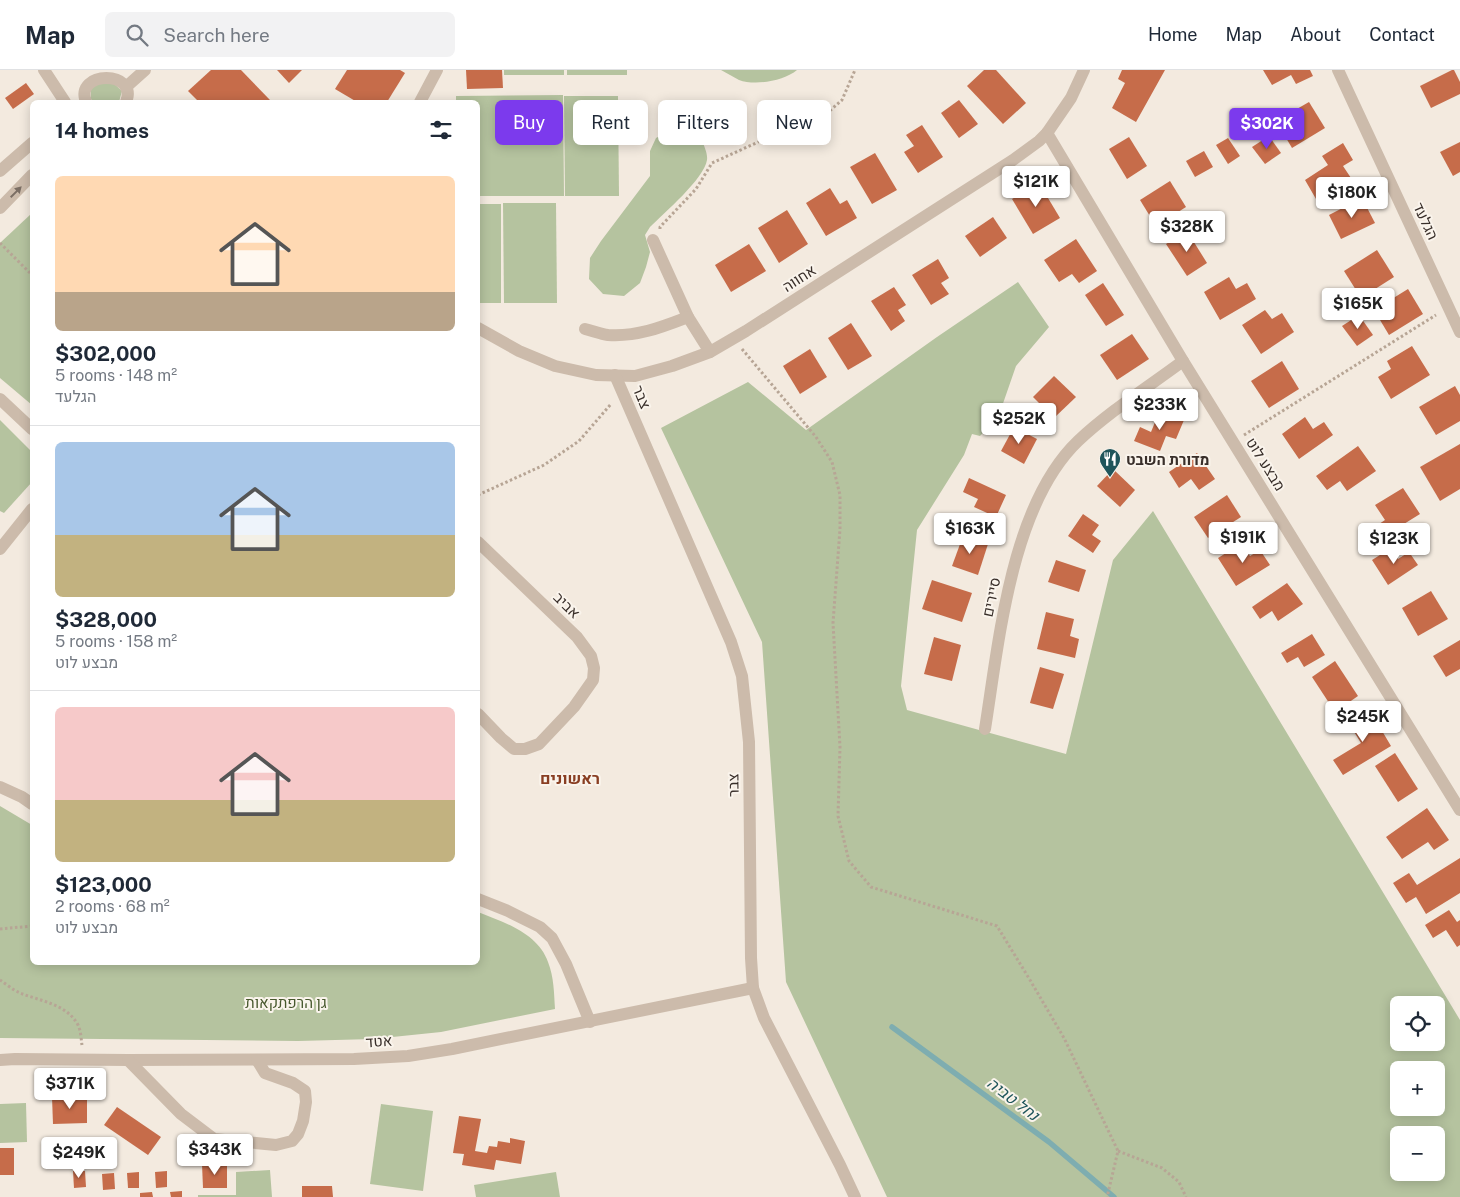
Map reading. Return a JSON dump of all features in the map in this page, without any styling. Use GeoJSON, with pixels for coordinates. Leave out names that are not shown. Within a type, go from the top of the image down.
{"type":"FeatureCollection","features":[{"type":"Feature","properties":{"kind":"street"},"geometry":{"type":"LineString","coordinates":[[44,70],[64,100]]}},
{"type":"Feature","properties":{"kind":"street"},"geometry":{"type":"LineString","coordinates":[[126,87],[146,70]]}},
{"type":"Feature","properties":{"kind":"street"},"geometry":{"type":"LineString","coordinates":[[421,100],[437,70]]}},
{"type":"Feature","properties":{"kind":"street","name":"אחווה"},"geometry":{"type":"LineString","coordinates":[[480,329],[519,351],[555,366],[596,375],[635,376],[672,366],[710,352],[734,339],[1013,160],[1039,141],[1071,98],[1084,70]]}},
{"type":"Feature","properties":{"kind":"street","name":"הגלעד"},"geometry":{"type":"LineString","coordinates":[[1338,70],[1460,332]]}},
{"type":"Feature","properties":{"kind":"street"},"geometry":{"type":"LineString","coordinates":[[83,100],[85,90],[92,78],[98,74],[113,72],[123,81],[126,87],[128,93],[126,100]]}},
{"type":"Feature","properties":{"kind":"street","name":"מבצע לוט"},"geometry":{"type":"LineString","coordinates":[[1046,133],[1233,442],[1460,810]]}},
{"type":"Feature","properties":{"kind":"street"},"geometry":{"type":"LineString","coordinates":[[0,171],[30,145]]}},
{"type":"Feature","properties":{"kind":"street"},"geometry":{"type":"LineString","coordinates":[[0,208],[30,178]]}},
{"type":"Feature","properties":{"kind":"street"},"geometry":{"type":"LineString","coordinates":[[656,237],[688,317],[710,352]]}},
{"type":"Feature","properties":{"kind":"street"},"geometry":{"type":"LineString","coordinates":[[586,329],[607,335],[634,335],[658,329],[688,317]]}},
{"type":"Feature","properties":{"kind":"street","name":"סיירים"},"geometry":{"type":"LineString","coordinates":[[985,729],[1000,630],[1013,570],[1030,515],[1051,474],[1084,436],[1112,413],[1184,361]]}},
{"type":"Feature","properties":{"kind":"street","name":"צבר"},"geometry":{"type":"LineString","coordinates":[[615,376],[731,642],[742,676],[749,742],[751,958],[753,988],[764,1018],[855,1197]]}},
{"type":"Feature","properties":{"kind":"street"},"geometry":{"type":"LineString","coordinates":[[0,399],[30,427]]}},
{"type":"Feature","properties":{"kind":"street"},"geometry":{"type":"LineString","coordinates":[[0,549],[30,512]]}},
{"type":"Feature","properties":{"kind":"street","name":"אביב"},"geometry":{"type":"LineString","coordinates":[[480,544],[576,637],[590,656],[594,668],[593,680],[574,706],[539,744],[525,749],[514,749],[480,716]]}},
{"type":"Feature","properties":{"kind":"street"},"geometry":{"type":"LineString","coordinates":[[0,788],[22,797],[30,803]]}},
{"type":"Feature","properties":{"kind":"street"},"geometry":{"type":"LineString","coordinates":[[480,900],[540,927],[552,938],[566,964],[590,1022]]}},
{"type":"Feature","properties":{"kind":"street","name":"אטד"},"geometry":{"type":"LineString","coordinates":[[0,1060],[354,1060],[408,1056],[590,1022],[753,988]]}},
{"type":"Feature","properties":{"kind":"street"},"geometry":{"type":"LineString","coordinates":[[128,1060],[181,1114],[214,1140],[276,1145],[292,1141],[298,1134],[303,1121],[306,1102],[305,1091],[266,1073],[257,1060]]}},
{"type":"Feature","properties":{"kind":"path"},"geometry":{"type":"LineString","coordinates":[[656,237],[660,227],[696,189],[712,163],[778,133],[817,122],[842,100],[854,70]]}},
{"type":"Feature","properties":{"kind":"path"},"geometry":{"type":"LineString","coordinates":[[0,243],[30,273]]}},
{"type":"Feature","properties":{"kind":"path"},"geometry":{"type":"LineString","coordinates":[[1233,442],[1448,308]]}},
{"type":"Feature","properties":{"kind":"path"},"geometry":{"type":"LineString","coordinates":[[734,339],[816,437],[832,462],[840,495],[840,529],[833,623],[840,747],[838,816],[850,861],[871,887],[997,926],[1064,1038],[1118,1151],[1108,1197]]}},
{"type":"Feature","properties":{"kind":"path"},"geometry":{"type":"LineString","coordinates":[[480,494],[544,465],[579,441],[622,392]]}},
{"type":"Feature","properties":{"kind":"path"},"geometry":{"type":"LineString","coordinates":[[1,930],[30,926]]}},
{"type":"Feature","properties":{"kind":"path"},"geometry":{"type":"LineString","coordinates":[[0,980],[18,992],[42,1000],[62,1009],[70,1015],[78,1026],[85,1060]]}},
{"type":"Feature","properties":{"kind":"path"},"geometry":{"type":"LineString","coordinates":[[1118,1151],[1162,1168],[1179,1182],[1186,1197]]}},
{"type":"Feature","properties":{"kind":"green space"},"geometry":{"type":"Polygon","coordinates":[[[504,70],[564,70],[564,75],[504,75],[504,70]]]}},
{"type":"Feature","properties":{"kind":"green space"},"geometry":{"type":"Polygon","coordinates":[[[567,70],[627,70],[627,75],[567,75],[567,70]]]}},
{"type":"Feature","properties":{"kind":"green space"},"geometry":{"type":"Polygon","coordinates":[[[721,70],[797,70],[777,80],[753,83],[739,80],[721,70]]]}},
{"type":"Feature","properties":{"kind":"green space"},"geometry":{"type":"Polygon","coordinates":[[[108,78],[122,91],[120,100],[92,100],[91,88],[108,78]]]}},
{"type":"Feature","properties":{"kind":"green space"},"geometry":{"type":"Polygon","coordinates":[[[563,95],[564,196],[480,196],[480,100],[456,100],[456,96],[563,95]]]}},
{"type":"Feature","properties":{"kind":"green space"},"geometry":{"type":"Polygon","coordinates":[[[564,96],[618,96],[618,100],[573,100],[573,145],[618,145],[619,196],[565,196],[564,96]]]}},
{"type":"Feature","properties":{"kind":"green space"},"geometry":{"type":"Polygon","coordinates":[[[658,137],[658,145],[704,145],[707,160],[699,177],[650,227],[645,235],[650,252],[640,283],[624,296],[603,294],[589,279],[590,258],[650,176],[650,151],[658,137]]]}},
{"type":"Feature","properties":{"kind":"green space"},"geometry":{"type":"Polygon","coordinates":[[[503,203],[556,203],[557,303],[504,303],[503,203]]]}},
{"type":"Feature","properties":{"kind":"green space"},"geometry":{"type":"Polygon","coordinates":[[[480,204],[501,204],[501,303],[480,303],[480,204]]]}},
{"type":"Feature","properties":{"kind":"green space"},"geometry":{"type":"Polygon","coordinates":[[[30,215],[30,403],[0,378],[0,243],[30,215]]]}},
{"type":"Feature","properties":{"kind":"green space"},"geometry":{"type":"Polygon","coordinates":[[[1018,282],[1049,327],[1016,366],[999,415],[980,436],[972,434],[964,455],[917,530],[901,686],[907,710],[1066,754],[1113,560],[1153,511],[1460,1020],[1460,1197],[887,1197],[786,982],[762,642],[661,428],[748,382],[806,430],[1018,282]]]}},
{"type":"Feature","properties":{"kind":"green space"},"geometry":{"type":"Polygon","coordinates":[[[0,420],[30,450],[30,484],[4,513],[0,511],[0,420]]]}},
{"type":"Feature","properties":{"kind":"green space","name":"גן הרפתקאות"},"geometry":{"type":"Polygon","coordinates":[[[0,806],[30,824],[30,965],[480,965],[480,913],[519,930],[536,943],[543,952],[550,968],[555,1009],[441,1032],[373,1039],[298,1041],[0,1038],[0,806]]]}},
{"type":"Feature","properties":{"kind":"green space"},"geometry":{"type":"Polygon","coordinates":[[[26,1103],[27,1142],[0,1143],[0,1104],[26,1103]]]}},
{"type":"Feature","properties":{"kind":"green space"},"geometry":{"type":"Polygon","coordinates":[[[381,1104],[433,1111],[423,1191],[370,1184],[381,1104]]]}},
{"type":"Feature","properties":{"kind":"green space"},"geometry":{"type":"Polygon","coordinates":[[[270,1170],[272,1197],[198,1197],[198,1195],[236,1195],[236,1172],[270,1170]]]}},
{"type":"Feature","properties":{"kind":"green space"},"geometry":{"type":"Polygon","coordinates":[[[556,1172],[560,1197],[476,1197],[474,1185],[556,1172]]]}},
{"type":"Feature","properties":{"kind":"building"},"geometry":{"type":"Polygon","coordinates":[[[211,70],[241,70],[270,100],[197,100],[188,91],[211,70]]]}},
{"type":"Feature","properties":{"kind":"building"},"geometry":{"type":"Polygon","coordinates":[[[277,70],[302,70],[289,83],[277,70]]]}},
{"type":"Feature","properties":{"kind":"building"},"geometry":{"type":"Polygon","coordinates":[[[347,70],[400,70],[405,73],[388,100],[354,100],[335,89],[347,70]]]}},
{"type":"Feature","properties":{"kind":"building"},"geometry":{"type":"Polygon","coordinates":[[[466,70],[502,70],[503,88],[467,89],[466,70]]]}},
{"type":"Feature","properties":{"kind":"building"},"geometry":{"type":"Polygon","coordinates":[[[984,70],[996,70],[1026,103],[1003,124],[967,86],[984,70]]]}},
{"type":"Feature","properties":{"kind":"building"},"geometry":{"type":"Polygon","coordinates":[[[1122,70],[1165,70],[1136,122],[1112,108],[1125,83],[1118,79],[1122,70]]]}},
{"type":"Feature","properties":{"kind":"building"},"geometry":{"type":"Polygon","coordinates":[[[1263,70],[1310,70],[1313,76],[1296,84],[1291,75],[1272,85],[1263,70]]]}},
{"type":"Feature","properties":{"kind":"building"},"geometry":{"type":"Polygon","coordinates":[[[1454,70],[1460,82],[1460,94],[1431,108],[1420,86],[1454,70]]]}},
{"type":"Feature","properties":{"kind":"building"},"geometry":{"type":"Polygon","coordinates":[[[26,83],[34,94],[13,109],[5,98],[26,83]]]}},
{"type":"Feature","properties":{"kind":"building"},"geometry":{"type":"Polygon","coordinates":[[[959,100],[978,124],[959,138],[941,113],[959,100]]]}},
{"type":"Feature","properties":{"kind":"building"},"geometry":{"type":"Polygon","coordinates":[[[1309,102],[1325,128],[1292,148],[1276,121],[1309,102]]]}},
{"type":"Feature","properties":{"kind":"building"},"geometry":{"type":"Polygon","coordinates":[[[922,125],[943,157],[918,173],[904,152],[914,146],[906,135],[922,125]]]}},
{"type":"Feature","properties":{"kind":"building"},"geometry":{"type":"Polygon","coordinates":[[[1269,136],[1281,153],[1265,164],[1252,147],[1269,136]]]}},
{"type":"Feature","properties":{"kind":"building"},"geometry":{"type":"Polygon","coordinates":[[[1129,137],[1147,166],[1127,179],[1109,149],[1129,137]]]}},
{"type":"Feature","properties":{"kind":"building"},"geometry":{"type":"Polygon","coordinates":[[[1228,138],[1240,156],[1228,164],[1216,145],[1228,138]]]}},
{"type":"Feature","properties":{"kind":"building"},"geometry":{"type":"Polygon","coordinates":[[[1460,142],[1460,172],[1453,176],[1440,152],[1460,142]]]}},
{"type":"Feature","properties":{"kind":"building"},"geometry":{"type":"Polygon","coordinates":[[[1343,143],[1353,160],[1343,166],[1351,178],[1316,199],[1305,180],[1328,165],[1322,156],[1343,143]]]}},
{"type":"Feature","properties":{"kind":"building"},"geometry":{"type":"Polygon","coordinates":[[[1204,151],[1213,167],[1195,177],[1186,161],[1204,151]]]}},
{"type":"Feature","properties":{"kind":"building"},"geometry":{"type":"Polygon","coordinates":[[[875,153],[897,190],[872,204],[850,167],[875,153]]]}},
{"type":"Feature","properties":{"kind":"building"},"geometry":{"type":"Polygon","coordinates":[[[1170,181],[1186,207],[1156,226],[1140,200],[1170,181]]]}},
{"type":"Feature","properties":{"kind":"building"},"geometry":{"type":"Polygon","coordinates":[[[1039,183],[1060,218],[1033,234],[1012,199],[1039,183]]]}},
{"type":"Feature","properties":{"kind":"building"},"geometry":{"type":"Polygon","coordinates":[[[830,188],[840,204],[847,200],[857,218],[826,236],[806,203],[830,188]]]}},
{"type":"Feature","properties":{"kind":"building"},"geometry":{"type":"Polygon","coordinates":[[[1362,198],[1375,223],[1341,239],[1329,215],[1362,198]]]}},
{"type":"Feature","properties":{"kind":"building"},"geometry":{"type":"Polygon","coordinates":[[[787,210],[808,244],[779,263],[758,228],[787,210]]]}},
{"type":"Feature","properties":{"kind":"building"},"geometry":{"type":"Polygon","coordinates":[[[993,217],[1007,238],[980,257],[965,236],[993,217]]]}},
{"type":"Feature","properties":{"kind":"building"},"geometry":{"type":"Polygon","coordinates":[[[1187,231],[1207,263],[1187,276],[1166,244],[1187,231]]]}},
{"type":"Feature","properties":{"kind":"building"},"geometry":{"type":"Polygon","coordinates":[[[1076,239],[1097,271],[1079,283],[1072,274],[1059,282],[1044,260],[1076,239]]]}},
{"type":"Feature","properties":{"kind":"building"},"geometry":{"type":"Polygon","coordinates":[[[749,244],[766,271],[731,292],[715,265],[749,244]]]}},
{"type":"Feature","properties":{"kind":"building"},"geometry":{"type":"Polygon","coordinates":[[[1377,250],[1394,277],[1361,298],[1344,271],[1377,250]]]}},
{"type":"Feature","properties":{"kind":"building"},"geometry":{"type":"Polygon","coordinates":[[[938,259],[949,278],[941,283],[949,294],[931,305],[912,275],[938,259]]]}},
{"type":"Feature","properties":{"kind":"building"},"geometry":{"type":"Polygon","coordinates":[[[1229,277],[1236,289],[1247,283],[1256,299],[1220,320],[1204,292],[1229,277]]]}},
{"type":"Feature","properties":{"kind":"building"},"geometry":{"type":"Polygon","coordinates":[[[1103,283],[1124,315],[1106,326],[1085,295],[1103,283]]]}},
{"type":"Feature","properties":{"kind":"building"},"geometry":{"type":"Polygon","coordinates":[[[894,287],[906,305],[898,310],[905,321],[891,331],[871,301],[894,287]]]}},
{"type":"Feature","properties":{"kind":"building"},"geometry":{"type":"Polygon","coordinates":[[[1408,289],[1423,314],[1389,335],[1374,310],[1408,289]]]}},
{"type":"Feature","properties":{"kind":"building"},"geometry":{"type":"Polygon","coordinates":[[[1265,310],[1272,319],[1282,313],[1294,332],[1261,354],[1242,325],[1265,310]]]}},
{"type":"Feature","properties":{"kind":"building"},"geometry":{"type":"Polygon","coordinates":[[[1359,315],[1373,335],[1357,346],[1342,326],[1359,315]]]}},
{"type":"Feature","properties":{"kind":"building"},"geometry":{"type":"Polygon","coordinates":[[[851,323],[872,356],[848,370],[828,338],[851,323]]]}},
{"type":"Feature","properties":{"kind":"building"},"geometry":{"type":"Polygon","coordinates":[[[1132,334],[1149,359],[1117,380],[1100,355],[1132,334]]]}},
{"type":"Feature","properties":{"kind":"building"},"geometry":{"type":"Polygon","coordinates":[[[1412,346],[1430,375],[1391,399],[1378,377],[1391,369],[1387,361],[1412,346]]]}},
{"type":"Feature","properties":{"kind":"building"},"geometry":{"type":"Polygon","coordinates":[[[810,349],[827,377],[800,394],[783,366],[810,349]]]}},
{"type":"Feature","properties":{"kind":"building"},"geometry":{"type":"Polygon","coordinates":[[[1282,361],[1299,389],[1269,408],[1251,381],[1282,361]]]}},
{"type":"Feature","properties":{"kind":"building"},"geometry":{"type":"Polygon","coordinates":[[[1054,376],[1076,397],[1054,418],[1033,397],[1054,376]]]}},
{"type":"Feature","properties":{"kind":"building"},"geometry":{"type":"Polygon","coordinates":[[[1455,386],[1460,395],[1460,421],[1436,435],[1419,407],[1455,386]]]}},
{"type":"Feature","properties":{"kind":"building"},"geometry":{"type":"Polygon","coordinates":[[[1160,410],[1184,420],[1176,439],[1166,436],[1160,451],[1134,441],[1140,427],[1151,432],[1160,410]]]}},
{"type":"Feature","properties":{"kind":"building"},"geometry":{"type":"Polygon","coordinates":[[[1305,417],[1313,429],[1324,422],[1333,435],[1299,459],[1282,434],[1305,417]]]}},
{"type":"Feature","properties":{"kind":"building"},"geometry":{"type":"Polygon","coordinates":[[[1014,427],[1037,439],[1024,464],[1001,451],[1014,427]]]}},
{"type":"Feature","properties":{"kind":"building"},"geometry":{"type":"Polygon","coordinates":[[[1460,444],[1460,489],[1440,501],[1420,467],[1460,444]]]}},
{"type":"Feature","properties":{"kind":"building"},"geometry":{"type":"Polygon","coordinates":[[[1358,446],[1376,471],[1347,491],[1340,481],[1327,490],[1316,476],[1358,446]]]}},
{"type":"Feature","properties":{"kind":"building"},"geometry":{"type":"Polygon","coordinates":[[[1197,453],[1215,479],[1199,490],[1191,479],[1179,488],[1169,472],[1197,453]]]}},
{"type":"Feature","properties":{"kind":"building"},"geometry":{"type":"Polygon","coordinates":[[[1113,469],[1135,490],[1120,507],[1097,486],[1113,469]]]}},
{"type":"Feature","properties":{"kind":"building"},"geometry":{"type":"Polygon","coordinates":[[[969,478],[1006,495],[996,517],[974,507],[978,499],[963,492],[969,478]]]}},
{"type":"Feature","properties":{"kind":"building"},"geometry":{"type":"Polygon","coordinates":[[[1403,488],[1420,514],[1383,537],[1376,526],[1385,520],[1375,505],[1403,488]]]}},
{"type":"Feature","properties":{"kind":"building"},"geometry":{"type":"Polygon","coordinates":[[[1227,495],[1241,517],[1208,538],[1194,517],[1227,495]]]}},
{"type":"Feature","properties":{"kind":"building"},"geometry":{"type":"Polygon","coordinates":[[[1083,514],[1099,525],[1092,535],[1101,541],[1093,553],[1068,536],[1083,514]]]}},
{"type":"Feature","properties":{"kind":"building"},"geometry":{"type":"Polygon","coordinates":[[[963,536],[988,544],[978,575],[952,566],[963,536]]]}},
{"type":"Feature","properties":{"kind":"building"},"geometry":{"type":"Polygon","coordinates":[[[1242,543],[1250,556],[1260,550],[1270,565],[1236,586],[1218,558],[1242,543]]]}},
{"type":"Feature","properties":{"kind":"building"},"geometry":{"type":"Polygon","coordinates":[[[1391,548],[1398,559],[1409,552],[1418,565],[1388,585],[1372,560],[1391,548]]]}},
{"type":"Feature","properties":{"kind":"building"},"geometry":{"type":"Polygon","coordinates":[[[1056,560],[1086,570],[1079,592],[1048,582],[1056,560]]]}},
{"type":"Feature","properties":{"kind":"building"},"geometry":{"type":"Polygon","coordinates":[[[932,580],[972,593],[962,622],[922,609],[932,580]]]}},
{"type":"Feature","properties":{"kind":"building"},"geometry":{"type":"Polygon","coordinates":[[[1287,583],[1303,604],[1278,621],[1272,611],[1260,619],[1252,607],[1287,583]]]}},
{"type":"Feature","properties":{"kind":"building"},"geometry":{"type":"Polygon","coordinates":[[[1431,591],[1448,619],[1418,636],[1402,608],[1431,591]]]}},
{"type":"Feature","properties":{"kind":"building"},"geometry":{"type":"Polygon","coordinates":[[[1046,612],[1074,619],[1070,636],[1079,639],[1075,658],[1037,649],[1046,612]]]}},
{"type":"Feature","properties":{"kind":"building"},"geometry":{"type":"Polygon","coordinates":[[[1312,634],[1325,655],[1304,667],[1298,657],[1287,663],[1281,653],[1312,634]]]}},
{"type":"Feature","properties":{"kind":"building"},"geometry":{"type":"Polygon","coordinates":[[[934,637],[961,645],[952,681],[924,674],[934,637]]]}},
{"type":"Feature","properties":{"kind":"building"},"geometry":{"type":"Polygon","coordinates":[[[1460,640],[1460,669],[1446,677],[1433,656],[1460,640]]]}},
{"type":"Feature","properties":{"kind":"building"},"geometry":{"type":"Polygon","coordinates":[[[1335,661],[1358,696],[1335,712],[1312,677],[1335,661]]]}},
{"type":"Feature","properties":{"kind":"building"},"geometry":{"type":"Polygon","coordinates":[[[1040,667],[1064,674],[1053,709],[1030,703],[1040,667]]]}},
{"type":"Feature","properties":{"kind":"building"},"geometry":{"type":"Polygon","coordinates":[[[1369,709],[1391,746],[1343,775],[1333,760],[1361,743],[1348,722],[1369,709]]]}},
{"type":"Feature","properties":{"kind":"building"},"geometry":{"type":"Polygon","coordinates":[[[1395,753],[1418,789],[1398,802],[1375,766],[1395,753]]]}},
{"type":"Feature","properties":{"kind":"building"},"geometry":{"type":"Polygon","coordinates":[[[1427,808],[1449,840],[1434,850],[1428,842],[1402,859],[1386,837],[1427,808]]]}},
{"type":"Feature","properties":{"kind":"building"},"geometry":{"type":"Polygon","coordinates":[[[1460,858],[1460,893],[1426,914],[1416,897],[1406,903],[1393,883],[1409,873],[1417,885],[1460,858]]]}},
{"type":"Feature","properties":{"kind":"building"},"geometry":{"type":"Polygon","coordinates":[[[1449,910],[1457,922],[1460,920],[1460,945],[1457,947],[1446,930],[1433,938],[1425,925],[1449,910]]]}},
{"type":"Feature","properties":{"kind":"building"},"geometry":{"type":"Polygon","coordinates":[[[52,1097],[87,1097],[87,1123],[53,1124],[52,1097]]]}},
{"type":"Feature","properties":{"kind":"building"},"geometry":{"type":"Polygon","coordinates":[[[117,1107],[161,1137],[148,1155],[104,1125],[117,1107]]]}},
{"type":"Feature","properties":{"kind":"building"},"geometry":{"type":"Polygon","coordinates":[[[459,1116],[481,1119],[475,1151],[487,1153],[489,1146],[497,1147],[498,1141],[510,1143],[510,1138],[525,1141],[521,1164],[496,1160],[494,1170],[462,1165],[464,1154],[453,1153],[459,1116]]]}},
{"type":"Feature","properties":{"kind":"building"},"geometry":{"type":"Polygon","coordinates":[[[0,1148],[14,1148],[14,1175],[0,1175],[0,1148]]]}},
{"type":"Feature","properties":{"kind":"building"},"geometry":{"type":"Polygon","coordinates":[[[202,1164],[227,1164],[227,1188],[203,1188],[202,1164]]]}},
{"type":"Feature","properties":{"kind":"building"},"geometry":{"type":"Polygon","coordinates":[[[73,1171],[85,1171],[86,1187],[74,1188],[73,1171]]]}},
{"type":"Feature","properties":{"kind":"building"},"geometry":{"type":"Polygon","coordinates":[[[167,1171],[167,1187],[156,1188],[155,1172],[167,1171]]]}},
{"type":"Feature","properties":{"kind":"building"},"geometry":{"type":"Polygon","coordinates":[[[139,1172],[139,1188],[128,1188],[127,1173],[139,1172]]]}},
{"type":"Feature","properties":{"kind":"building"},"geometry":{"type":"Polygon","coordinates":[[[114,1173],[115,1189],[103,1190],[102,1174],[114,1173]]]}},
{"type":"Feature","properties":{"kind":"building"},"geometry":{"type":"Polygon","coordinates":[[[302,1186],[332,1186],[333,1197],[302,1197],[302,1186]]]}},
{"type":"Feature","properties":{"kind":"building"},"geometry":{"type":"Polygon","coordinates":[[[182,1191],[182,1197],[171,1197],[170,1192],[182,1191]]]}},
{"type":"Feature","properties":{"kind":"building"},"geometry":{"type":"Polygon","coordinates":[[[152,1192],[153,1197],[140,1197],[140,1193],[152,1192]]]}},
{"type":"Feature","properties":{"kind":"waterway","name":"נחל טביה"},"geometry":{"type":"LineString","coordinates":[[892,1027],[1049,1142],[1114,1197]]}},
{"type":"Feature","properties":{"kind":"place","name":"מדורת השבט"},"geometry":{"type":"Point","coordinates":[1110,478]}},
{"type":"Feature","properties":{"kind":"district","name":"ראשונים"},"geometry":{"type":"Point","coordinates":[570,778]}}]}
